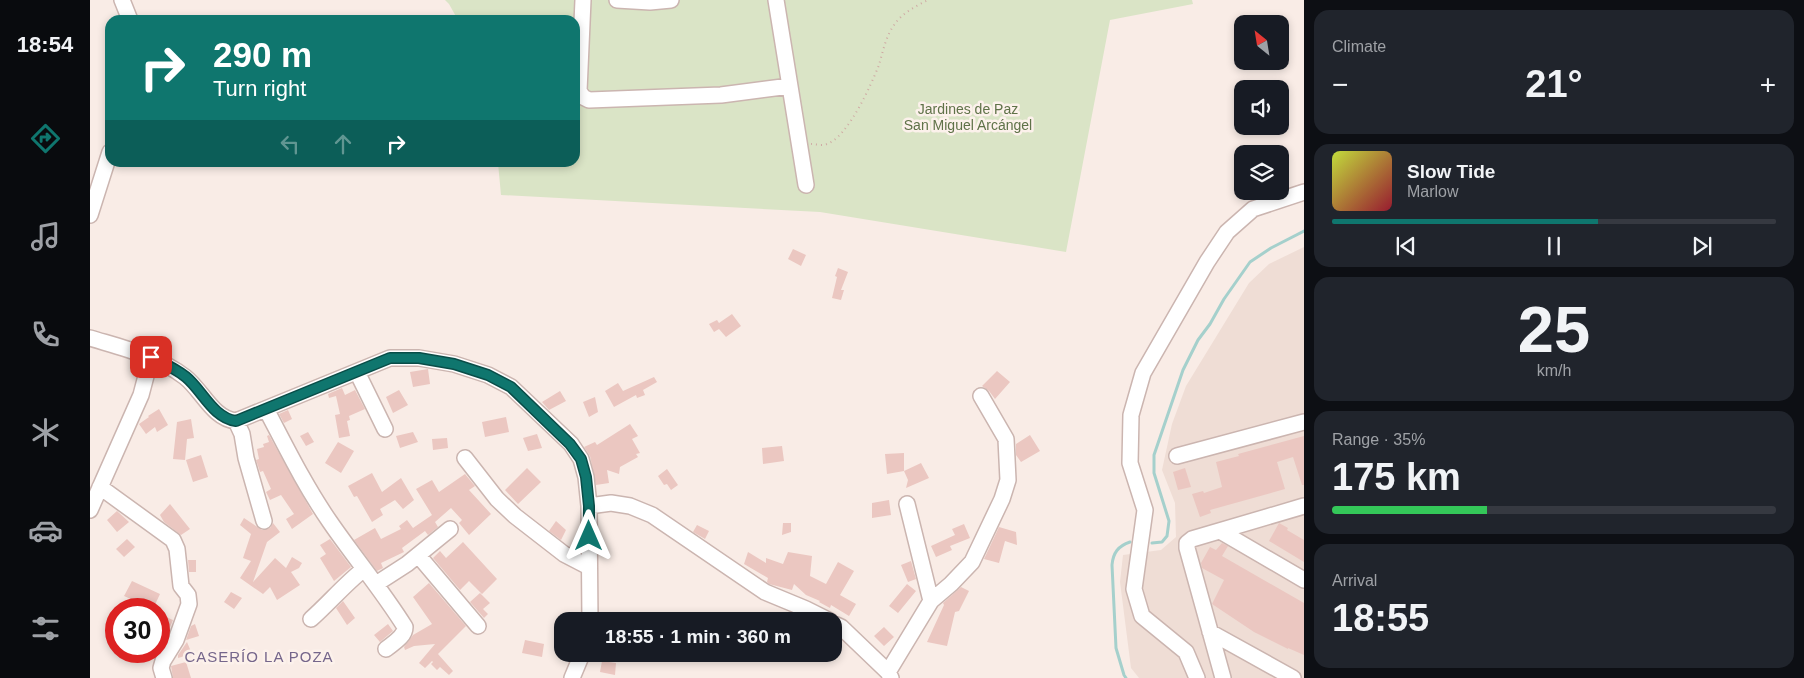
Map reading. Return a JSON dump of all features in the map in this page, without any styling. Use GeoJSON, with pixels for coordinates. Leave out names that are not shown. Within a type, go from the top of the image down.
{"type":"FeatureCollection","features":[{"type":"Feature","properties":{"kind":"street"},"geometry":{"type":"LineString","coordinates":[[122,0],[128,15]]}},
{"type":"Feature","properties":{"kind":"street"},"geometry":{"type":"LineString","coordinates":[[580,73],[584,0]]}},
{"type":"Feature","properties":{"kind":"street"},"geometry":{"type":"LineString","coordinates":[[617,0],[650,2],[671,0]]}},
{"type":"Feature","properties":{"kind":"street"},"geometry":{"type":"LineString","coordinates":[[776,0],[806,185]]}},
{"type":"Feature","properties":{"kind":"street"},"geometry":{"type":"LineString","coordinates":[[580,92],[583,97],[589,100],[722,94],[790,86]]}},
{"type":"Feature","properties":{"kind":"street"},"geometry":{"type":"LineString","coordinates":[[90,215],[105,167]]}},
{"type":"Feature","properties":{"kind":"street"},"geometry":{"type":"LineString","coordinates":[[1197,678],[1186,652],[1142,616],[1134,589],[1146,510],[1130,463],[1131,416],[1143,372],[1207,262],[1227,232],[1253,210],[1304,192]]}},
{"type":"Feature","properties":{"kind":"street"},"geometry":{"type":"LineString","coordinates":[[90,338],[151,357],[186,377],[218,413],[228,420],[236,421],[390,358],[419,358],[454,364],[488,375],[511,387],[570,444],[581,459],[586,477],[589,506],[590,612]]}},
{"type":"Feature","properties":{"kind":"street"},"geometry":{"type":"LineString","coordinates":[[90,510],[141,395],[151,357]]}},
{"type":"Feature","properties":{"kind":"street"},"geometry":{"type":"LineString","coordinates":[[357,372],[385,429]]}},
{"type":"Feature","properties":{"kind":"street"},"geometry":{"type":"LineString","coordinates":[[842,628],[889,675],[931,601],[972,562],[1002,498],[1008,480],[1006,439],[981,396]]}},
{"type":"Feature","properties":{"kind":"street"},"geometry":{"type":"LineString","coordinates":[[266,409],[298,471],[329,521],[405,627],[405,632],[402,636],[386,649]]}},
{"type":"Feature","properties":{"kind":"street"},"geometry":{"type":"LineString","coordinates":[[236,421],[242,434],[246,458],[264,521]]}},
{"type":"Feature","properties":{"kind":"street"},"geometry":{"type":"LineString","coordinates":[[1177,456],[1304,422]]}},
{"type":"Feature","properties":{"kind":"street"},"geometry":{"type":"LineString","coordinates":[[465,458],[497,499],[515,516],[564,554],[589,567]]}},
{"type":"Feature","properties":{"kind":"street"},"geometry":{"type":"LineString","coordinates":[[100,487],[173,540],[177,550],[181,586],[188,595],[189,604],[176,640],[163,661],[161,668],[164,678]]}},
{"type":"Feature","properties":{"kind":"street"},"geometry":{"type":"LineString","coordinates":[[589,506],[611,503],[630,506],[652,515],[765,592],[812,612]]}},
{"type":"Feature","properties":{"kind":"street"},"geometry":{"type":"LineString","coordinates":[[907,504],[931,601]]}},
{"type":"Feature","properties":{"kind":"street"},"geometry":{"type":"LineString","coordinates":[[1223,678],[1187,543],[1192,539],[1304,506]]}},
{"type":"Feature","properties":{"kind":"street"},"geometry":{"type":"LineString","coordinates":[[376,584],[407,564],[450,529]]}},
{"type":"Feature","properties":{"kind":"street"},"geometry":{"type":"LineString","coordinates":[[1220,531],[1304,580]]}},
{"type":"Feature","properties":{"kind":"street"},"geometry":{"type":"LineString","coordinates":[[418,555],[478,626]]}},
{"type":"Feature","properties":{"kind":"street"},"geometry":{"type":"LineString","coordinates":[[311,619],[364,569]]}},
{"type":"Feature","properties":{"kind":"street"},"geometry":{"type":"LineString","coordinates":[[1210,632],[1293,678]]}},
{"type":"Feature","properties":{"kind":"street"},"geometry":{"type":"LineString","coordinates":[[572,678],[579,662]]}},
{"type":"Feature","properties":{"kind":"path"},"geometry":{"type":"LineString","coordinates":[[799,142],[826,144],[839,136],[853,119],[878,66],[894,24],[910,10],[928,0]]}},
{"type":"Feature","properties":{"kind":"shaded area"},"geometry":{"type":"Polygon","coordinates":[[[1304,247],[1304,678],[1139,678],[1131,668],[1120,582],[1123,555],[1161,550],[1176,537],[1175,503],[1162,470],[1172,424],[1186,386],[1249,283],[1269,264],[1304,247]]]}},
{"type":"Feature","properties":{"kind":"green space","name":"Jardines de Paz San Miguel Arcángel"},"geometry":{"type":"Polygon","coordinates":[[[445,0],[1192,0],[1193,4],[1110,20],[1066,252],[820,212],[501,195],[498,167],[580,167],[580,15],[455,15],[445,0]]]}},
{"type":"Feature","properties":{"kind":"building"},"geometry":{"type":"Polygon","coordinates":[[[793,249],[806,255],[801,266],[788,259],[793,249]]]}},
{"type":"Feature","properties":{"kind":"building"},"geometry":{"type":"Polygon","coordinates":[[[838,268],[848,272],[841,290],[844,290],[841,300],[832,298],[838,268]]]}},
{"type":"Feature","properties":{"kind":"building"},"geometry":{"type":"Polygon","coordinates":[[[732,314],[741,326],[726,337],[719,329],[714,332],[709,324],[717,320],[719,323],[732,314]]]}},
{"type":"Feature","properties":{"kind":"building"},"geometry":{"type":"Polygon","coordinates":[[[428,369],[430,384],[413,387],[410,372],[428,369]]]}},
{"type":"Feature","properties":{"kind":"building"},"geometry":{"type":"Polygon","coordinates":[[[997,371],[1010,382],[995,399],[982,386],[997,371]]]}},
{"type":"Feature","properties":{"kind":"building"},"geometry":{"type":"Polygon","coordinates":[[[654,377],[657,382],[643,390],[645,395],[637,398],[636,395],[614,407],[605,391],[618,383],[623,391],[654,377]]]}},
{"type":"Feature","properties":{"kind":"building"},"geometry":{"type":"Polygon","coordinates":[[[342,388],[345,395],[355,390],[365,409],[349,416],[350,420],[347,421],[350,436],[339,438],[335,415],[340,414],[336,396],[329,398],[328,394],[342,388]]]}},
{"type":"Feature","properties":{"kind":"building"},"geometry":{"type":"Polygon","coordinates":[[[399,390],[408,405],[393,413],[386,397],[399,390]]]}},
{"type":"Feature","properties":{"kind":"building"},"geometry":{"type":"Polygon","coordinates":[[[560,391],[566,401],[549,410],[542,402],[560,391]]]}},
{"type":"Feature","properties":{"kind":"building"},"geometry":{"type":"Polygon","coordinates":[[[595,397],[598,412],[589,417],[583,402],[595,397]]]}},
{"type":"Feature","properties":{"kind":"building"},"geometry":{"type":"Polygon","coordinates":[[[159,409],[168,425],[157,432],[155,427],[146,434],[139,424],[159,409]]]}},
{"type":"Feature","properties":{"kind":"building"},"geometry":{"type":"Polygon","coordinates":[[[288,410],[292,419],[284,423],[279,414],[288,410]]]}},
{"type":"Feature","properties":{"kind":"building"},"geometry":{"type":"Polygon","coordinates":[[[506,417],[509,432],[485,437],[482,422],[506,417]]]}},
{"type":"Feature","properties":{"kind":"building"},"geometry":{"type":"Polygon","coordinates":[[[191,419],[194,438],[187,439],[185,460],[173,459],[177,422],[191,419]]]}},
{"type":"Feature","properties":{"kind":"building"},"geometry":{"type":"Polygon","coordinates":[[[630,424],[638,436],[632,439],[640,453],[636,454],[638,457],[620,467],[619,474],[607,470],[609,483],[596,485],[590,456],[584,447],[595,442],[597,445],[630,424]]]}},
{"type":"Feature","properties":{"kind":"building"},"geometry":{"type":"Polygon","coordinates":[[[308,432],[314,442],[306,446],[300,436],[308,432]]]}},
{"type":"Feature","properties":{"kind":"building"},"geometry":{"type":"Polygon","coordinates":[[[413,432],[418,442],[400,448],[396,436],[413,432]]]}},
{"type":"Feature","properties":{"kind":"building"},"geometry":{"type":"Polygon","coordinates":[[[537,434],[542,448],[528,451],[523,438],[537,434]]]}},
{"type":"Feature","properties":{"kind":"building"},"geometry":{"type":"Polygon","coordinates":[[[269,435],[313,514],[292,529],[286,519],[294,514],[281,495],[270,500],[266,492],[271,489],[263,471],[260,472],[256,460],[259,459],[257,449],[264,447],[263,444],[269,442],[267,436],[269,435]]]}},
{"type":"Feature","properties":{"kind":"building"},"geometry":{"type":"Polygon","coordinates":[[[1030,435],[1040,451],[1021,462],[1016,455],[1016,444],[1030,435]]]}},
{"type":"Feature","properties":{"kind":"building"},"geometry":{"type":"Polygon","coordinates":[[[1304,436],[1304,485],[1302,485],[1293,457],[1277,462],[1285,489],[1210,510],[1211,513],[1200,517],[1192,494],[1203,491],[1204,493],[1222,487],[1216,462],[1304,436]]]}},
{"type":"Feature","properties":{"kind":"building"},"geometry":{"type":"Polygon","coordinates":[[[447,438],[448,448],[433,450],[432,439],[447,438]]]}},
{"type":"Feature","properties":{"kind":"building"},"geometry":{"type":"Polygon","coordinates":[[[338,442],[354,451],[341,473],[325,463],[338,442]]]}},
{"type":"Feature","properties":{"kind":"building"},"geometry":{"type":"Polygon","coordinates":[[[782,446],[784,461],[763,464],[762,448],[782,446]]]}},
{"type":"Feature","properties":{"kind":"building"},"geometry":{"type":"Polygon","coordinates":[[[904,453],[904,471],[887,474],[885,454],[904,453]]]}},
{"type":"Feature","properties":{"kind":"building"},"geometry":{"type":"Polygon","coordinates":[[[201,455],[208,477],[193,482],[186,460],[201,455]]]}},
{"type":"Feature","properties":{"kind":"building"},"geometry":{"type":"Polygon","coordinates":[[[921,463],[929,478],[906,488],[908,480],[904,471],[921,463]]]}},
{"type":"Feature","properties":{"kind":"building"},"geometry":{"type":"Polygon","coordinates":[[[527,468],[541,482],[518,504],[505,490],[527,468]]]}},
{"type":"Feature","properties":{"kind":"building"},"geometry":{"type":"Polygon","coordinates":[[[1185,468],[1191,487],[1178,490],[1173,472],[1185,468]]]}},
{"type":"Feature","properties":{"kind":"building"},"geometry":{"type":"Polygon","coordinates":[[[667,469],[678,485],[671,490],[667,484],[664,485],[658,476],[667,469]]]}},
{"type":"Feature","properties":{"kind":"building"},"geometry":{"type":"Polygon","coordinates":[[[372,473],[382,492],[401,478],[414,500],[403,509],[395,500],[380,509],[383,515],[372,522],[357,496],[354,497],[348,486],[372,473]]]}},
{"type":"Feature","properties":{"kind":"building"},"geometry":{"type":"Polygon","coordinates":[[[465,474],[475,486],[469,490],[491,514],[469,535],[459,523],[462,520],[451,508],[435,522],[438,527],[428,535],[425,531],[402,548],[404,552],[381,563],[383,568],[377,571],[354,540],[375,528],[381,539],[401,529],[399,526],[407,520],[413,528],[432,515],[416,489],[432,480],[439,492],[465,474]]]}},
{"type":"Feature","properties":{"kind":"building"},"geometry":{"type":"Polygon","coordinates":[[[889,500],[891,515],[872,518],[872,503],[889,500]]]}},
{"type":"Feature","properties":{"kind":"building"},"geometry":{"type":"Polygon","coordinates":[[[170,504],[190,529],[181,535],[164,522],[160,515],[170,504]]]}},
{"type":"Feature","properties":{"kind":"building"},"geometry":{"type":"Polygon","coordinates":[[[117,511],[129,522],[117,532],[107,520],[117,511]]]}},
{"type":"Feature","properties":{"kind":"building"},"geometry":{"type":"Polygon","coordinates":[[[244,518],[262,530],[270,528],[273,523],[280,532],[267,542],[253,582],[275,558],[286,568],[292,557],[302,563],[299,568],[291,572],[300,585],[277,600],[270,587],[263,594],[240,578],[251,561],[243,558],[251,534],[240,525],[244,518]]]}},
{"type":"Feature","properties":{"kind":"building"},"geometry":{"type":"Polygon","coordinates":[[[556,521],[566,530],[561,540],[549,531],[556,521]]]}},
{"type":"Feature","properties":{"kind":"building"},"geometry":{"type":"Polygon","coordinates":[[[783,523],[791,523],[791,532],[782,535],[783,523]]]}},
{"type":"Feature","properties":{"kind":"building"},"geometry":{"type":"Polygon","coordinates":[[[1279,523],[1304,540],[1304,562],[1269,541],[1279,523]]]}},
{"type":"Feature","properties":{"kind":"building"},"geometry":{"type":"Polygon","coordinates":[[[964,524],[970,538],[950,546],[952,550],[936,557],[931,546],[955,535],[952,529],[964,524]]]}},
{"type":"Feature","properties":{"kind":"building"},"geometry":{"type":"Polygon","coordinates":[[[697,525],[709,531],[705,539],[693,532],[697,525]]]}},
{"type":"Feature","properties":{"kind":"building"},"geometry":{"type":"Polygon","coordinates":[[[999,527],[1016,532],[1017,545],[1005,541],[999,563],[984,559],[999,527]]]}},
{"type":"Feature","properties":{"kind":"building"},"geometry":{"type":"Polygon","coordinates":[[[127,539],[135,547],[124,557],[116,549],[127,539]]]}},
{"type":"Feature","properties":{"kind":"building"},"geometry":{"type":"Polygon","coordinates":[[[330,539],[351,567],[334,581],[320,558],[326,554],[320,545],[330,539]]]}},
{"type":"Feature","properties":{"kind":"building"},"geometry":{"type":"Polygon","coordinates":[[[463,542],[497,579],[482,594],[469,581],[460,590],[433,558],[440,551],[446,558],[463,542]]]}},
{"type":"Feature","properties":{"kind":"building"},"geometry":{"type":"Polygon","coordinates":[[[1222,543],[1228,546],[1222,556],[1304,603],[1304,655],[1254,632],[1212,604],[1224,580],[1202,568],[1201,563],[1210,547],[1216,550],[1222,543]]]}},
{"type":"Feature","properties":{"kind":"building"},"geometry":{"type":"Polygon","coordinates":[[[748,552],[766,563],[766,558],[783,564],[788,552],[812,556],[810,576],[826,584],[838,562],[854,571],[840,595],[856,604],[849,616],[831,605],[830,608],[806,595],[794,584],[792,590],[769,584],[767,582],[768,578],[744,564],[748,552]]]}},
{"type":"Feature","properties":{"kind":"building"},"geometry":{"type":"Polygon","coordinates":[[[188,560],[196,560],[196,572],[189,572],[188,560]]]}},
{"type":"Feature","properties":{"kind":"building"},"geometry":{"type":"Polygon","coordinates":[[[911,561],[916,579],[908,582],[901,565],[911,561]]]}},
{"type":"Feature","properties":{"kind":"building"},"geometry":{"type":"Polygon","coordinates":[[[132,581],[160,594],[158,598],[128,598],[124,596],[132,581]]]}},
{"type":"Feature","properties":{"kind":"building"},"geometry":{"type":"Polygon","coordinates":[[[429,583],[466,626],[438,654],[453,671],[449,675],[440,667],[437,670],[431,664],[432,661],[425,668],[419,663],[435,644],[414,646],[405,650],[404,647],[413,635],[432,624],[413,597],[429,583]]]}},
{"type":"Feature","properties":{"kind":"building"},"geometry":{"type":"Polygon","coordinates":[[[907,584],[916,591],[898,613],[889,606],[907,584]]]}},
{"type":"Feature","properties":{"kind":"building"},"geometry":{"type":"Polygon","coordinates":[[[961,587],[969,591],[959,611],[955,612],[947,646],[927,642],[944,605],[943,603],[961,587]]]}},
{"type":"Feature","properties":{"kind":"building"},"geometry":{"type":"Polygon","coordinates":[[[231,592],[242,598],[234,609],[224,602],[231,592]]]}},
{"type":"Feature","properties":{"kind":"building"},"geometry":{"type":"Polygon","coordinates":[[[480,593],[490,603],[483,609],[488,614],[484,618],[470,602],[480,593]]]}},
{"type":"Feature","properties":{"kind":"building"},"geometry":{"type":"Polygon","coordinates":[[[343,601],[355,618],[347,625],[336,608],[343,601]]]}},
{"type":"Feature","properties":{"kind":"building"},"geometry":{"type":"Polygon","coordinates":[[[195,624],[199,636],[186,640],[191,626],[195,624]]]}},
{"type":"Feature","properties":{"kind":"building"},"geometry":{"type":"Polygon","coordinates":[[[388,624],[393,631],[380,642],[374,635],[388,624]]]}},
{"type":"Feature","properties":{"kind":"building"},"geometry":{"type":"Polygon","coordinates":[[[884,627],[894,637],[884,646],[874,636],[884,627]]]}},
{"type":"Feature","properties":{"kind":"building"},"geometry":{"type":"Polygon","coordinates":[[[525,640],[544,644],[542,657],[522,653],[525,640]]]}},
{"type":"Feature","properties":{"kind":"building"},"geometry":{"type":"Polygon","coordinates":[[[187,642],[192,654],[178,658],[178,655],[187,642]]]}},
{"type":"Feature","properties":{"kind":"building"},"geometry":{"type":"Polygon","coordinates":[[[186,662],[191,678],[173,678],[171,666],[186,662]]]}},
{"type":"Feature","properties":{"kind":"building"},"geometry":{"type":"Polygon","coordinates":[[[602,662],[616,663],[615,675],[600,672],[602,662]]]}},
{"type":"Feature","properties":{"kind":"waterway"},"geometry":{"type":"LineString","coordinates":[[1152,543],[1162,542],[1167,536],[1169,521],[1154,473],[1154,455],[1183,370],[1198,340],[1250,262],[1271,248],[1304,231]]}},
{"type":"Feature","properties":{"kind":"waterway"},"geometry":{"type":"LineString","coordinates":[[1126,678],[1116,648],[1112,565],[1117,550],[1130,542]]}},
{"type":"Feature","properties":{"kind":"district","name":"CASERÍO LA POZA"},"geometry":{"type":"Point","coordinates":[259,656]}},
{"type":"Feature","properties":{"kind":"route"},"geometry":{"type":"LineString","coordinates":[[151,357],[186,377],[218,413],[228,420],[236,421],[390,358],[419,358],[454,364],[488,375],[511,387],[570,444],[581,459],[586,477],[589,506],[589,536]]}}]}
